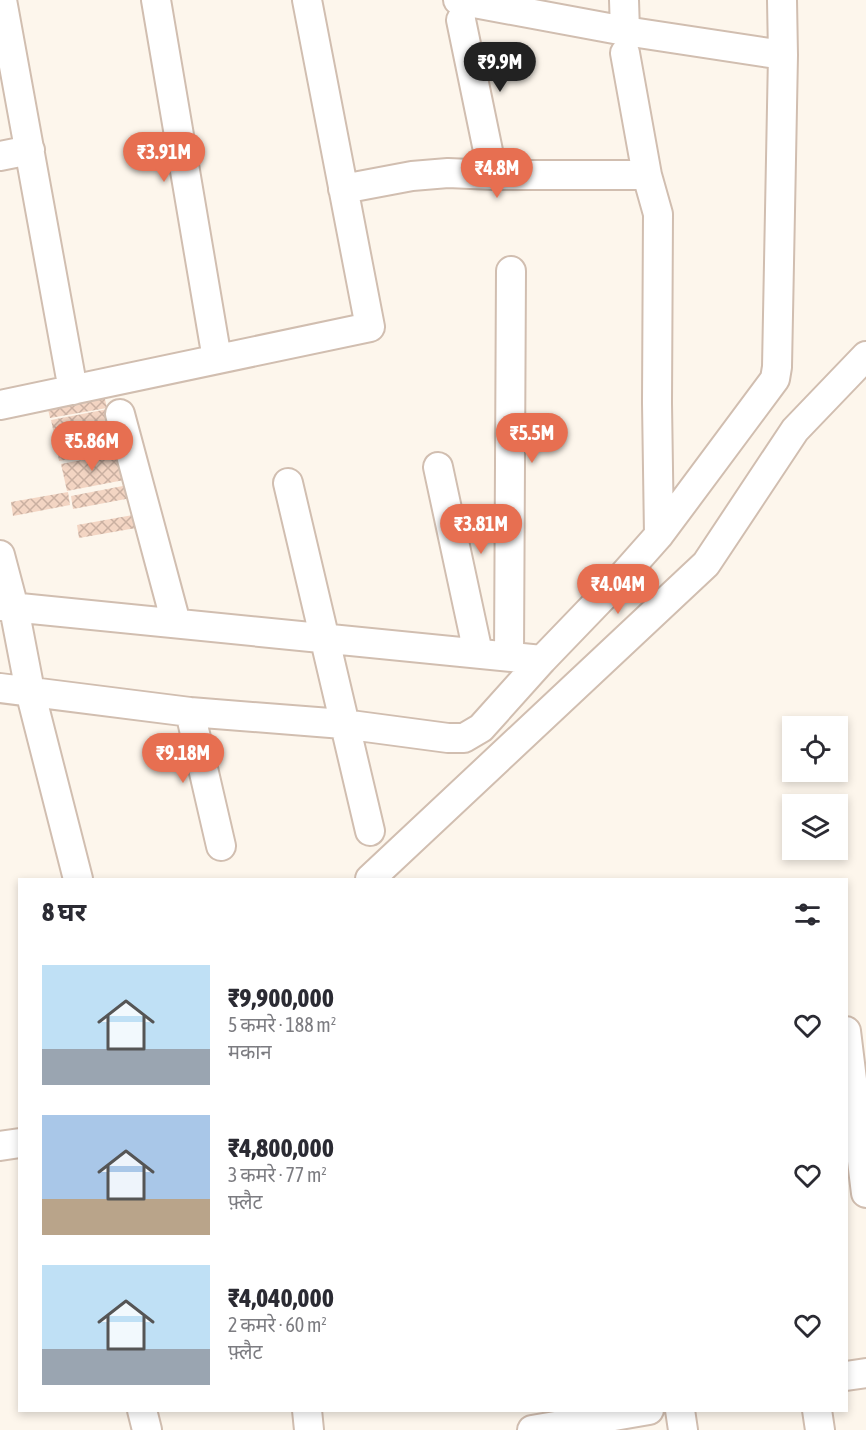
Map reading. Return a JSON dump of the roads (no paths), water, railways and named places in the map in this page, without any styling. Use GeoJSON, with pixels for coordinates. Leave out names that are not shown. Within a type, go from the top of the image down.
{"type":"FeatureCollection","features":[{"type":"Feature","properties":{"kind":"street"},"geometry":{"type":"LineString","coordinates":[[3,0],[73,390]]}},
{"type":"Feature","properties":{"kind":"street"},"geometry":{"type":"LineString","coordinates":[[156,0],[217,359]]}},
{"type":"Feature","properties":{"kind":"street"},"geometry":{"type":"LineString","coordinates":[[0,405],[370,327],[307,0]]}},
{"type":"Feature","properties":{"kind":"street"},"geometry":{"type":"LineString","coordinates":[[624,0],[625,42],[647,175],[658,214],[659,535]]}},
{"type":"Feature","properties":{"kind":"street"},"geometry":{"type":"LineString","coordinates":[[0,688],[190,712],[343,724],[448,738],[464,738],[481,728],[659,535],[775,379],[778,355],[782,0]]}},
{"type":"Feature","properties":{"kind":"street"},"geometry":{"type":"LineString","coordinates":[[493,175],[466,6],[625,42],[783,56]]}},
{"type":"Feature","properties":{"kind":"street"},"geometry":{"type":"LineString","coordinates":[[0,156],[30,150]]}},
{"type":"Feature","properties":{"kind":"street"},"geometry":{"type":"LineString","coordinates":[[343,189],[447,173],[647,175]]}},
{"type":"Feature","properties":{"kind":"street"},"geometry":{"type":"LineString","coordinates":[[509,656],[511,271]]}},
{"type":"Feature","properties":{"kind":"street"},"geometry":{"type":"LineString","coordinates":[[371,878],[706,564],[795,430],[866,356]]}},
{"type":"Feature","properties":{"kind":"street"},"geometry":{"type":"LineString","coordinates":[[120,414],[176,623]]}},
{"type":"Feature","properties":{"kind":"street"},"geometry":{"type":"LineString","coordinates":[[438,466],[478,653]]}},
{"type":"Feature","properties":{"kind":"street"},"geometry":{"type":"LineString","coordinates":[[288,483],[370,831]]}},
{"type":"Feature","properties":{"kind":"street"},"geometry":{"type":"LineString","coordinates":[[0,555],[7,607],[78,878]]}},
{"type":"Feature","properties":{"kind":"street"},"geometry":{"type":"LineString","coordinates":[[7,607],[542,660]]}},
{"type":"Feature","properties":{"kind":"street"},"geometry":{"type":"LineString","coordinates":[[190,712],[221,846]]}},
{"type":"Feature","properties":{"kind":"street"},"geometry":{"type":"LineString","coordinates":[[848,1046],[866,1193]]}},
{"type":"Feature","properties":{"kind":"street"},"geometry":{"type":"LineString","coordinates":[[0,1146],[18,1143]]}},
{"type":"Feature","properties":{"kind":"street"},"geometry":{"type":"LineString","coordinates":[[848,1376],[866,1373]]}},
{"type":"Feature","properties":{"kind":"street"},"geometry":{"type":"LineString","coordinates":[[142,1412],[147,1430]]}},
{"type":"Feature","properties":{"kind":"street"},"geometry":{"type":"LineString","coordinates":[[307,1412],[309,1430]]}},
{"type":"Feature","properties":{"kind":"street"},"geometry":{"type":"LineString","coordinates":[[532,1430],[637,1412]]}},
{"type":"Feature","properties":{"kind":"street"},"geometry":{"type":"LineString","coordinates":[[681,1412],[683,1430]]}},
{"type":"Feature","properties":{"kind":"street"},"geometry":{"type":"LineString","coordinates":[[817,1412],[820,1430]]}}]}
